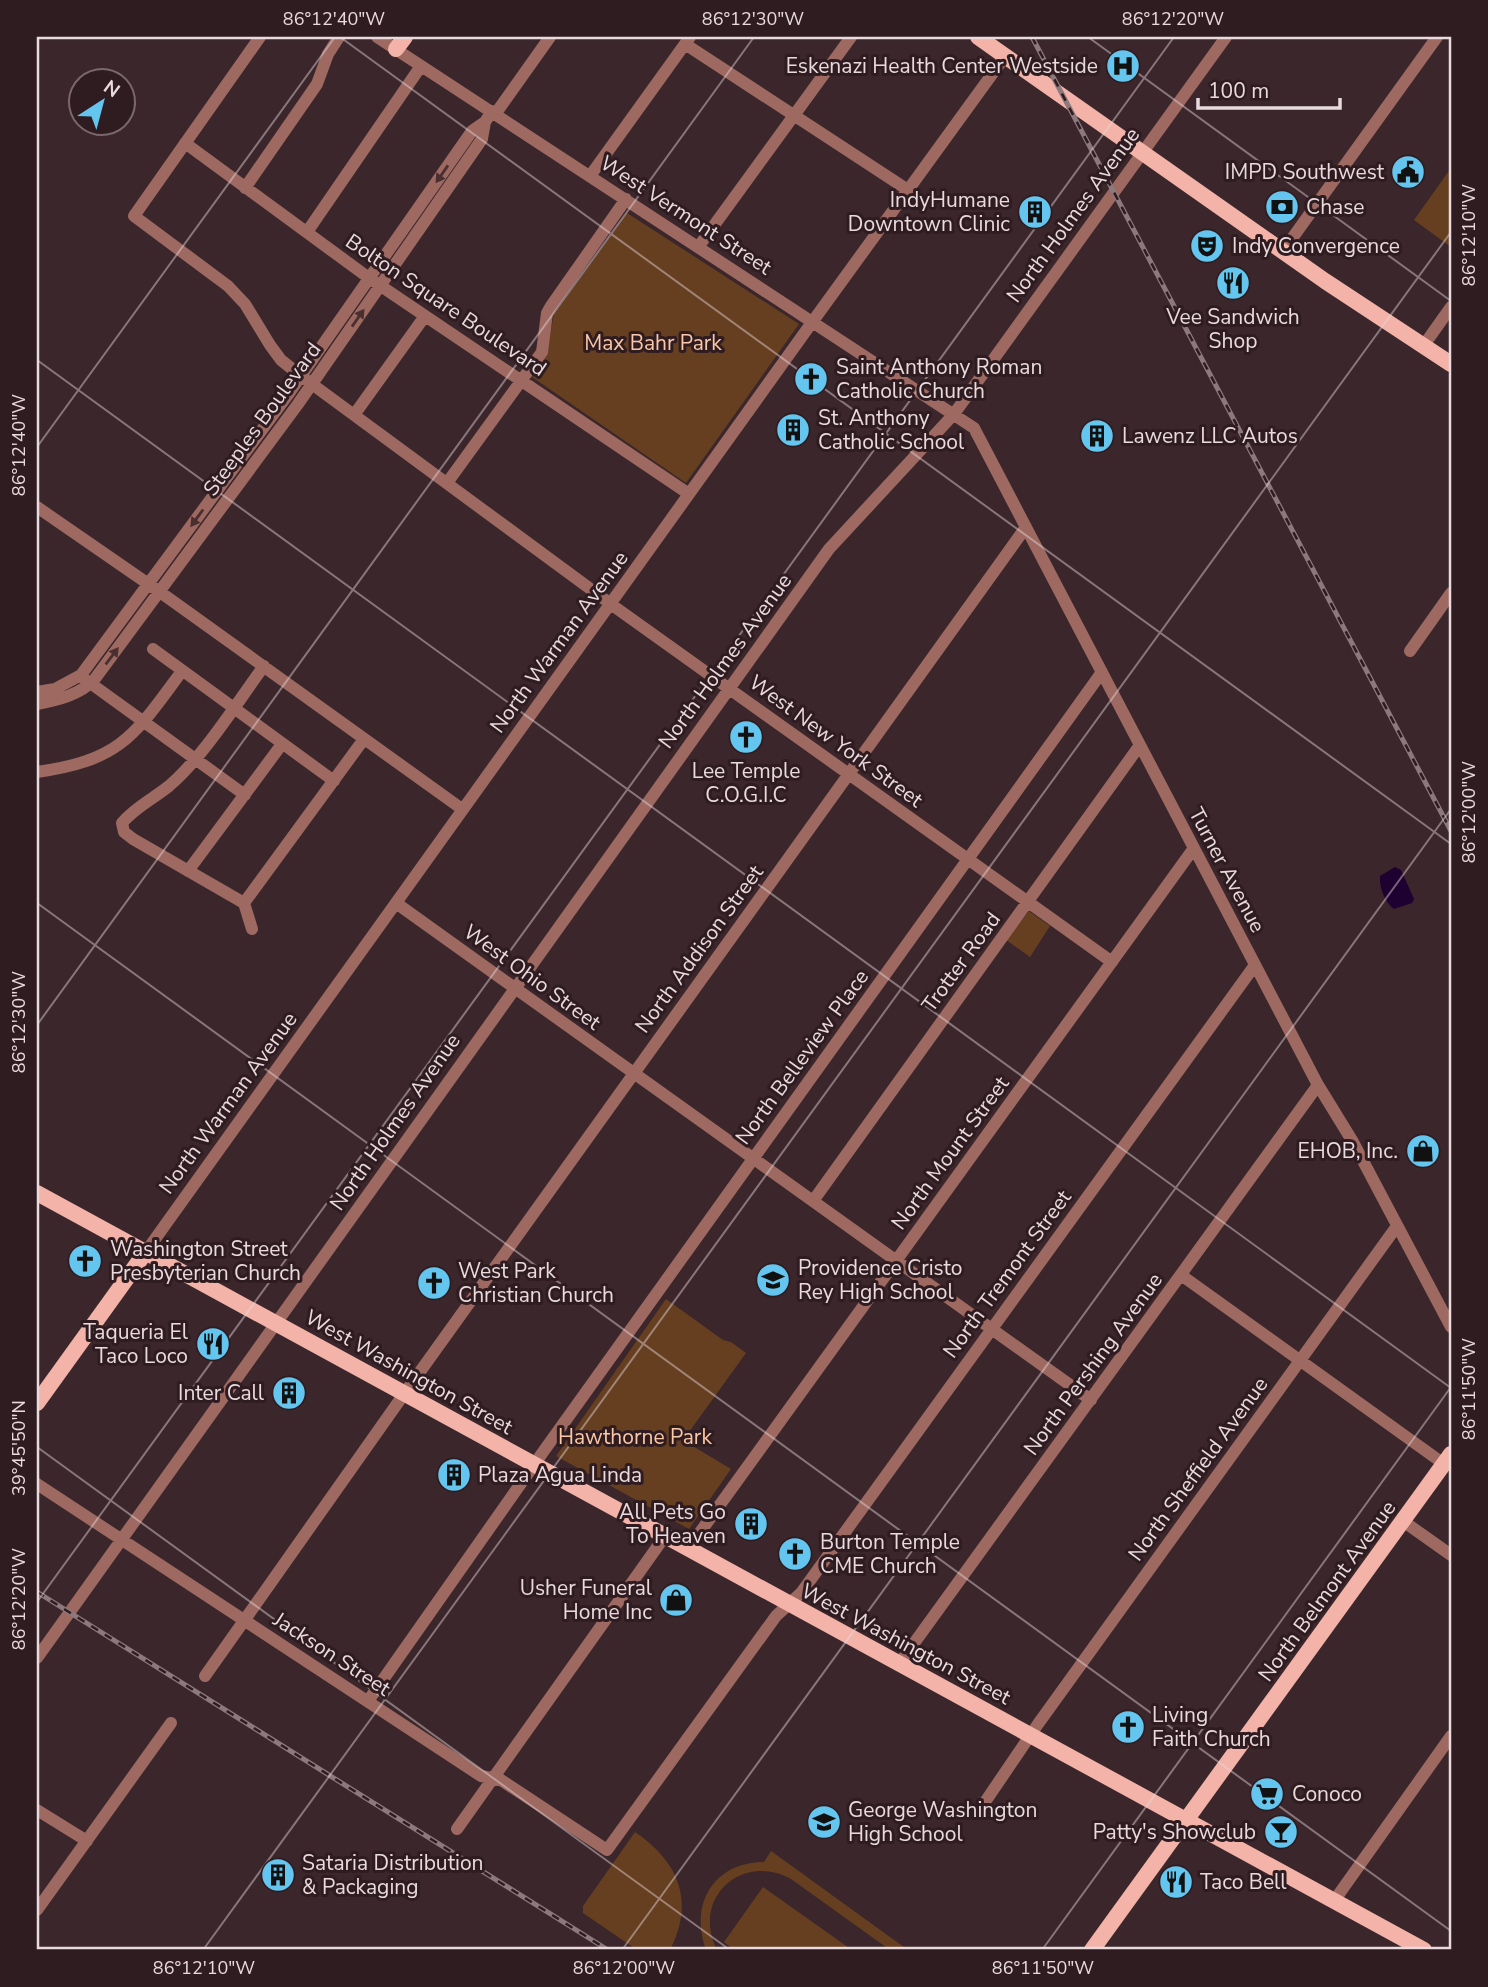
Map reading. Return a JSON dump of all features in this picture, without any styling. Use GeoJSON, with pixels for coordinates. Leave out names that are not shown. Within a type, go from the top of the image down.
{"type":"FeatureCollection","features":[{"type":"Feature","properties":{"kind":"main road"},"geometry":{"type":"LineString","coordinates":[[978,37],[1283,251],[1451,364]]}},
{"type":"Feature","properties":{"kind":"main road","name":"West Washington Street"},"geometry":{"type":"LineString","coordinates":[[37,1193],[1424,1950]]}},
{"type":"Feature","properties":{"kind":"main road"},"geometry":{"type":"LineString","coordinates":[[37,1403],[145,1253]]}},
{"type":"Feature","properties":{"kind":"main road","name":"North Belmont Avenue"},"geometry":{"type":"LineString","coordinates":[[1092,1950],[1448,1459]]}},
{"type":"Feature","properties":{"kind":"street"},"geometry":{"type":"LineString","coordinates":[[185,143],[260,37]]}},
{"type":"Feature","properties":{"kind":"street"},"geometry":{"type":"LineString","coordinates":[[246,188],[317,84],[328,54],[339,37]]}},
{"type":"Feature","properties":{"kind":"street","name":"West Vermont Street"},"geometry":{"type":"LineString","coordinates":[[377,37],[400,43],[421,66],[491,115],[699,246],[974,428]]}},
{"type":"Feature","properties":{"kind":"street","name":"Steeples Boulevard"},"geometry":{"type":"LineString","coordinates":[[37,704],[59,700],[86,680],[160,592],[312,384],[472,131],[491,115],[550,37]]}},
{"type":"Feature","properties":{"kind":"street"},"geometry":{"type":"LineString","coordinates":[[699,246],[851,37]]}},
{"type":"Feature","properties":{"kind":"street","name":"North Holmes Avenue"},"geometry":{"type":"LineString","coordinates":[[37,1658],[835,541],[954,414],[1226,37]]}},
{"type":"Feature","properties":{"kind":"street"},"geometry":{"type":"LineString","coordinates":[[1283,251],[1437,37]]}},
{"type":"Feature","properties":{"kind":"street"},"geometry":{"type":"LineString","coordinates":[[590,176],[687,40],[795,116],[908,190]]}},
{"type":"Feature","properties":{"kind":"street","name":"North Warman Avenue"},"geometry":{"type":"LineString","coordinates":[[145,1253],[1006,55]]}},
{"type":"Feature","properties":{"kind":"street"},"geometry":{"type":"LineString","coordinates":[[307,232],[421,66]]}},
{"type":"Feature","properties":{"kind":"street","name":"Bolton Square Boulevard"},"geometry":{"type":"LineString","coordinates":[[185,143],[375,282],[689,494]]}},
{"type":"Feature","properties":{"kind":"street","name":"West New York Street"},"geometry":{"type":"LineString","coordinates":[[185,143],[134,216],[228,286],[245,304],[281,359],[610,603],[1112,962]]}},
{"type":"Feature","properties":{"kind":"street"},"geometry":{"type":"LineString","coordinates":[[447,483],[542,352],[547,313],[626,199]]}},
{"type":"Feature","properties":{"kind":"street","name":"Steeples Boulevard"},"geometry":{"type":"LineString","coordinates":[[37,692],[86,680],[148,584],[301,376],[375,282]]}},
{"type":"Feature","properties":{"kind":"street"},"geometry":{"type":"LineString","coordinates":[[1424,345],[1451,307]]}},
{"type":"Feature","properties":{"kind":"street"},"geometry":{"type":"LineString","coordinates":[[354,415],[425,316]]}},
{"type":"Feature","properties":{"kind":"street","name":"Turner Avenue"},"geometry":{"type":"LineString","coordinates":[[974,428],[1318,1085],[1353,1142],[1451,1327]]}},
{"type":"Feature","properties":{"kind":"street"},"geometry":{"type":"LineString","coordinates":[[37,507],[462,809]]}},
{"type":"Feature","properties":{"kind":"street","name":"North Addison Street"},"geometry":{"type":"LineString","coordinates":[[205,1676],[1026,527]]}},
{"type":"Feature","properties":{"kind":"street"},"geometry":{"type":"LineString","coordinates":[[1410,651],[1451,593]]}},
{"type":"Feature","properties":{"kind":"street"},"geometry":{"type":"LineString","coordinates":[[153,649],[334,781]]}},
{"type":"Feature","properties":{"kind":"street"},"geometry":{"type":"LineString","coordinates":[[252,929],[244,903],[133,839],[124,832],[122,823],[131,812],[169,786],[194,759],[264,666]]}},
{"type":"Feature","properties":{"kind":"street"},"geometry":{"type":"LineString","coordinates":[[37,772],[66,768],[97,759],[130,737],[144,723],[182,671]]}},
{"type":"Feature","properties":{"kind":"street","name":"North Belleview Place"},"geometry":{"type":"LineString","coordinates":[[368,1700],[1101,672]]}},
{"type":"Feature","properties":{"kind":"street"},"geometry":{"type":"LineString","coordinates":[[86,680],[245,795]]}},
{"type":"Feature","properties":{"kind":"street"},"geometry":{"type":"LineString","coordinates":[[244,903],[364,739]]}},
{"type":"Feature","properties":{"kind":"street"},"geometry":{"type":"LineString","coordinates":[[188,871],[282,744]]}},
{"type":"Feature","properties":{"kind":"street","name":"Trotter Road"},"geometry":{"type":"LineString","coordinates":[[813,1201],[1140,745]]}},
{"type":"Feature","properties":{"kind":"street","name":"North Mount Street"},"geometry":{"type":"LineString","coordinates":[[688,1549],[1194,848]]}},
{"type":"Feature","properties":{"kind":"street","name":"West Ohio Street"},"geometry":{"type":"LineString","coordinates":[[396,903],[1091,1400]]}},
{"type":"Feature","properties":{"kind":"street","name":"North Tremont Street"},"geometry":{"type":"LineString","coordinates":[[607,1850],[776,1616],[801,1593],[1255,965]]}},
{"type":"Feature","properties":{"kind":"street","name":"North Pershing Avenue"},"geometry":{"type":"LineString","coordinates":[[899,1664],[1318,1085]]}},
{"type":"Feature","properties":{"kind":"street","name":"North Sheffield Avenue"},"geometry":{"type":"LineString","coordinates":[[985,1802],[1030,1735],[1397,1226]]}},
{"type":"Feature","properties":{"kind":"street"},"geometry":{"type":"LineString","coordinates":[[1181,1275],[1300,1360],[1448,1459]]}},
{"type":"Feature","properties":{"kind":"street","name":"Jackson Street"},"geometry":{"type":"LineString","coordinates":[[37,1484],[481,1776],[501,1780],[607,1850]]}},
{"type":"Feature","properties":{"kind":"street"},"geometry":{"type":"LineString","coordinates":[[1403,1521],[1451,1555]]}},
{"type":"Feature","properties":{"kind":"street"},"geometry":{"type":"LineString","coordinates":[[457,1829],[665,1536]]}},
{"type":"Feature","properties":{"kind":"street"},"geometry":{"type":"LineString","coordinates":[[37,1910],[171,1723]]}},
{"type":"Feature","properties":{"kind":"street"},"geometry":{"type":"LineString","coordinates":[[1334,1901],[1451,1736]]}},
{"type":"Feature","properties":{"kind":"street"},"geometry":{"type":"LineString","coordinates":[[37,1810],[86,1841]]}},
{"type":"Feature","properties":{"kind":"green space"},"geometry":{"type":"Polygon","coordinates":[[[1451,168],[1451,247],[1414,220],[1451,168]]]}},
{"type":"Feature","properties":{"kind":"green space","name":"Max Bahr Park"},"geometry":{"type":"Polygon","coordinates":[[[627,213],[799,324],[686,483],[532,377],[546,356],[554,314],[627,213]]]}},
{"type":"Feature","properties":{"kind":"green space"},"geometry":{"type":"Polygon","coordinates":[[[1029,911],[1050,926],[1030,957],[1006,940],[1029,911]]]}},
{"type":"Feature","properties":{"kind":"green space","name":"Hawthorne Park"},"geometry":{"type":"Polygon","coordinates":[[[666,1299],[746,1353],[689,1432],[691,1445],[731,1469],[689,1529],[556,1456],[666,1299]]]}},
{"type":"Feature","properties":{"kind":"green space"},"geometry":{"type":"Polygon","coordinates":[[[635,1832],[663,1856],[678,1884],[682,1899],[681,1915],[670,1950],[637,1950],[583,1913],[583,1906],[635,1832]]]}},
{"type":"Feature","properties":{"kind":"green space"},"geometry":{"type":"Polygon","coordinates":[[[771,1851],[908,1950],[890,1950],[791,1879],[772,1872],[755,1872],[739,1876],[726,1885],[716,1898],[711,1914],[711,1931],[717,1950],[706,1950],[701,1917],[710,1889],[731,1869],[764,1862],[771,1851]]]}},
{"type":"Feature","properties":{"kind":"green space"},"geometry":{"type":"Polygon","coordinates":[[[763,1887],[852,1950],[734,1950],[724,1942],[763,1887]]]}},
{"type":"Feature","properties":{"kind":"shaded area"},"geometry":{"type":"Polygon","coordinates":[[[1395,867],[1401,870],[1414,899],[1412,903],[1394,909],[1383,894],[1380,876],[1395,867]]]}},
{"type":"Feature","properties":{"kind":"railway"},"geometry":{"type":"LineString","coordinates":[[1032,37],[1451,831]]}},
{"type":"Feature","properties":{"kind":"railway"},"geometry":{"type":"LineString","coordinates":[[37,1592],[608,1950]]}},
{"type":"Feature","properties":{"kind":"place","name":"Eskenazi Health Center Westside"},"geometry":{"type":"Point","coordinates":[1123,66]}},
{"type":"Feature","properties":{"kind":"place","name":"IMPD Southwest"},"geometry":{"type":"Point","coordinates":[1408,172]}},
{"type":"Feature","properties":{"kind":"place","name":"Chase"},"geometry":{"type":"Point","coordinates":[1282,207]}},
{"type":"Feature","properties":{"kind":"place","name":"IndyHumane Downtown Clinic"},"geometry":{"type":"Point","coordinates":[1035,212]}},
{"type":"Feature","properties":{"kind":"place","name":"Indy Convergence"},"geometry":{"type":"Point","coordinates":[1207,246]}},
{"type":"Feature","properties":{"kind":"place","name":"Vee Sandwich Shop"},"geometry":{"type":"Point","coordinates":[1233,283]}},
{"type":"Feature","properties":{"kind":"place","name":"Saint Anthony Roman Catholic Church"},"geometry":{"type":"Point","coordinates":[811,379]}},
{"type":"Feature","properties":{"kind":"place","name":"St. Anthony Catholic School"},"geometry":{"type":"Point","coordinates":[793,430]}},
{"type":"Feature","properties":{"kind":"place","name":"Lawenz LLC Autos"},"geometry":{"type":"Point","coordinates":[1097,436]}},
{"type":"Feature","properties":{"kind":"place","name":"Lee Temple C.O.G.I.C"},"geometry":{"type":"Point","coordinates":[746,737]}},
{"type":"Feature","properties":{"kind":"place","name":"EHOB, Inc."},"geometry":{"type":"Point","coordinates":[1423,1151]}},
{"type":"Feature","properties":{"kind":"place","name":"Washington Street Presbyterian Church"},"geometry":{"type":"Point","coordinates":[85,1261]}},
{"type":"Feature","properties":{"kind":"place","name":"Providence Cristo Rey High School"},"geometry":{"type":"Point","coordinates":[773,1280]}},
{"type":"Feature","properties":{"kind":"place","name":"West Park Christian Church"},"geometry":{"type":"Point","coordinates":[434,1283]}},
{"type":"Feature","properties":{"kind":"place","name":"Taqueria El Taco Loco"},"geometry":{"type":"Point","coordinates":[213,1344]}},
{"type":"Feature","properties":{"kind":"place","name":"Inter Call"},"geometry":{"type":"Point","coordinates":[289,1393]}},
{"type":"Feature","properties":{"kind":"place","name":"Plaza Agua Linda"},"geometry":{"type":"Point","coordinates":[454,1475]}},
{"type":"Feature","properties":{"kind":"place","name":"All Pets Go To Heaven"},"geometry":{"type":"Point","coordinates":[751,1524]}},
{"type":"Feature","properties":{"kind":"place","name":"Burton Temple CME Church"},"geometry":{"type":"Point","coordinates":[795,1554]}},
{"type":"Feature","properties":{"kind":"place","name":"Usher Funeral Home Inc"},"geometry":{"type":"Point","coordinates":[676,1600]}},
{"type":"Feature","properties":{"kind":"place","name":"Living Faith Church"},"geometry":{"type":"Point","coordinates":[1128,1727]}},
{"type":"Feature","properties":{"kind":"place","name":"Conoco"},"geometry":{"type":"Point","coordinates":[1267,1794]}},
{"type":"Feature","properties":{"kind":"place","name":"George Washington High School"},"geometry":{"type":"Point","coordinates":[824,1822]}},
{"type":"Feature","properties":{"kind":"place","name":"Patty's Showclub"},"geometry":{"type":"Point","coordinates":[1281,1832]}},
{"type":"Feature","properties":{"kind":"place","name":"Sataria Distribution & Packaging"},"geometry":{"type":"Point","coordinates":[278,1875]}},
{"type":"Feature","properties":{"kind":"place","name":"Taco Bell"},"geometry":{"type":"Point","coordinates":[1176,1882]}}]}
